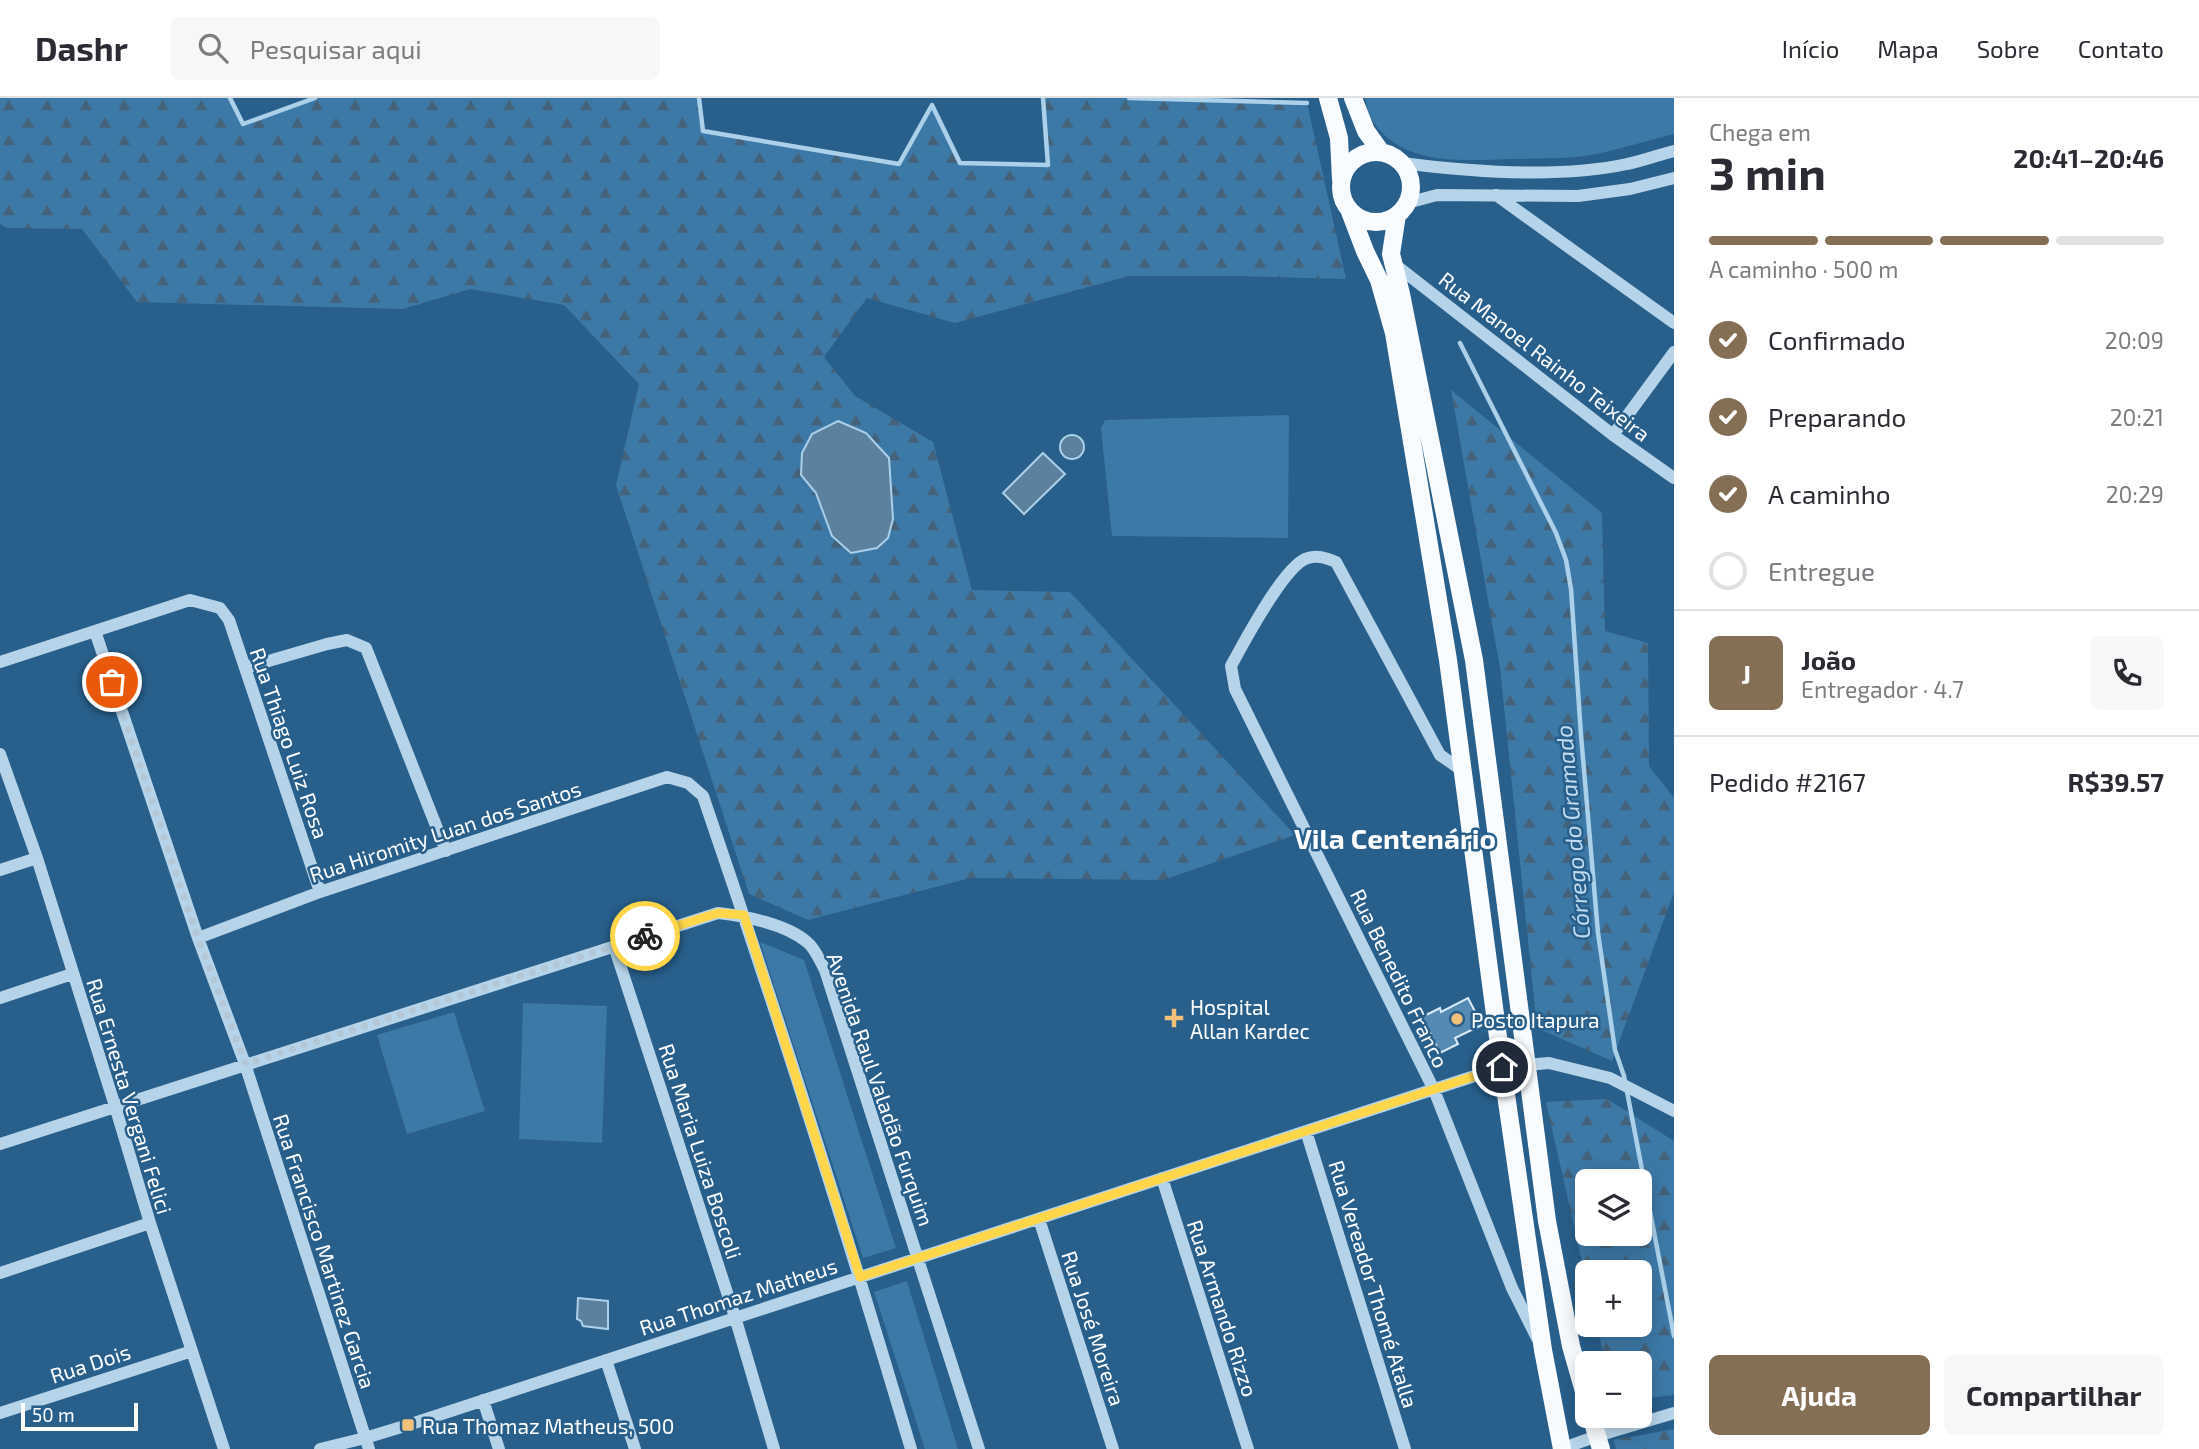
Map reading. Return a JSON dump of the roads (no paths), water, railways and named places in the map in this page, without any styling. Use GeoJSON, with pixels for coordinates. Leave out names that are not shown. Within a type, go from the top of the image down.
{"type":"FeatureCollection","features":[{"type":"Feature","properties":{"kind":"main road"},"geometry":{"type":"LineString","coordinates":[[1328,98],[1339,138],[1343,199],[1379,280],[1394,333],[1448,660],[1502,1067],[1543,1349],[1562,1449]]}},
{"type":"Feature","properties":{"kind":"main road"},"geometry":{"type":"LineString","coordinates":[[1353,98],[1366,131],[1381,152],[1402,163],[1409,174],[1411,186],[1392,244],[1393,263],[1474,660],[1547,1221],[1575,1362]]}},
{"type":"Feature","properties":{"kind":"main road"},"geometry":{"type":"LineString","coordinates":[[1341,183],[1349,164],[1358,157],[1369,152],[1381,152]]}},
{"type":"Feature","properties":{"kind":"main road"},"geometry":{"type":"LineString","coordinates":[[1349,209],[1359,218],[1371,222],[1385,220],[1402,209]]}},
{"type":"Feature","properties":{"kind":"main road"},"geometry":{"type":"LineString","coordinates":[[1543,1349],[1570,1346]]}},
{"type":"Feature","properties":{"kind":"street"},"geometry":{"type":"LineString","coordinates":[[1402,163],[1484,170],[1587,170],[1628,164],[1674,151]]}},
{"type":"Feature","properties":{"kind":"street"},"geometry":{"type":"LineString","coordinates":[[1402,209],[1437,195],[1578,195],[1630,189],[1674,178]]}},
{"type":"Feature","properties":{"kind":"street"},"geometry":{"type":"LineString","coordinates":[[1496,195],[1674,323]]}},
{"type":"Feature","properties":{"kind":"street","name":"Rua Manoel Rainho Teixeira"},"geometry":{"type":"LineString","coordinates":[[1393,263],[1613,435],[1674,478]]}},
{"type":"Feature","properties":{"kind":"street"},"geometry":{"type":"LineString","coordinates":[[1613,435],[1674,352]]}},
{"type":"Feature","properties":{"kind":"street","name":"Rua Benedito Franco"},"geometry":{"type":"LineString","coordinates":[[1463,771],[1440,755],[1336,562],[1321,556],[1305,559],[1286,574],[1231,666],[1235,689],[1434,1090],[1512,1288],[1543,1349]]}},
{"type":"Feature","properties":{"kind":"street","name":"Rua Thiago Luiz Rosa"},"geometry":{"type":"LineString","coordinates":[[95,631],[190,600],[220,608],[229,620],[320,892]]}},
{"type":"Feature","properties":{"kind":"street"},"geometry":{"type":"LineString","coordinates":[[0,662],[95,631]]}},
{"type":"Feature","properties":{"kind":"street","name":"Rua Francisco Martinez Garcia"},"geometry":{"type":"LineString","coordinates":[[95,631],[198,938],[246,1064],[367,1444]]}},
{"type":"Feature","properties":{"kind":"street"},"geometry":{"type":"LineString","coordinates":[[245,668],[347,640],[366,648],[446,851]]}},
{"type":"Feature","properties":{"kind":"street","name":"Rua Ernesta Vergani Felici"},"geometry":{"type":"LineString","coordinates":[[0,754],[37,858],[116,1106],[150,1223],[224,1449]]}},
{"type":"Feature","properties":{"kind":"street","name":"Rua Hiromity Luan dos Santos"},"geometry":{"type":"LineString","coordinates":[[198,938],[320,892],[667,777],[688,783],[703,796],[744,915]]}},
{"type":"Feature","properties":{"kind":"street"},"geometry":{"type":"LineString","coordinates":[[0,870],[37,858]]}},
{"type":"Feature","properties":{"kind":"street"},"geometry":{"type":"LineString","coordinates":[[0,1144],[718,913],[744,915],[860,1277],[911,1449]]}},
{"type":"Feature","properties":{"kind":"street","name":"Avenida Raul Valadão Furquim"},"geometry":{"type":"LineString","coordinates":[[744,915],[794,933],[810,943],[825,970],[979,1449]]}},
{"type":"Feature","properties":{"kind":"street","name":"Rua Maria Luiza Boscoli"},"geometry":{"type":"LineString","coordinates":[[614,946],[735,1318],[774,1449]]}},
{"type":"Feature","properties":{"kind":"street"},"geometry":{"type":"LineString","coordinates":[[0,998],[72,974]]}},
{"type":"Feature","properties":{"kind":"street","name":"Rua Thomaz Matheus"},"geometry":{"type":"LineString","coordinates":[[320,1449],[367,1444],[484,1400],[1502,1067],[1549,1062],[1610,1079],[1674,1111]]}},
{"type":"Feature","properties":{"kind":"street","name":"Rua Vereador Thomé Atalla"},"geometry":{"type":"LineString","coordinates":[[1306,1131],[1405,1449]]}},
{"type":"Feature","properties":{"kind":"street","name":"Rua Armando Rizzo"},"geometry":{"type":"LineString","coordinates":[[1162,1178],[1248,1449]]}},
{"type":"Feature","properties":{"kind":"street","name":"Rua José Moreira"},"geometry":{"type":"LineString","coordinates":[[1039,1219],[1113,1449]]}},
{"type":"Feature","properties":{"kind":"street"},"geometry":{"type":"LineString","coordinates":[[0,1273],[150,1223]]}},
{"type":"Feature","properties":{"kind":"street","name":"Rua Dois"},"geometry":{"type":"LineString","coordinates":[[0,1413],[192,1351]]}},
{"type":"Feature","properties":{"kind":"street"},"geometry":{"type":"LineString","coordinates":[[606,1360],[635,1449]]}},
{"type":"Feature","properties":{"kind":"street"},"geometry":{"type":"LineString","coordinates":[[484,1400],[499,1449]]}},
{"type":"Feature","properties":{"kind":"street"},"geometry":{"type":"LineString","coordinates":[[1562,1449],[1599,1442],[1674,1413]]}},
{"type":"Feature","properties":{"kind":"waterway"},"geometry":{"type":"LineString","coordinates":[[230,98],[243,124],[315,98]]}},
{"type":"Feature","properties":{"kind":"waterway"},"geometry":{"type":"LineString","coordinates":[[699,98],[703,131],[899,164],[932,105],[960,163],[1048,165],[1043,98]]}},
{"type":"Feature","properties":{"kind":"waterway"},"geometry":{"type":"LineString","coordinates":[[1129,98],[1307,103]]}},
{"type":"Feature","properties":{"kind":"waterway","name":"Córrego do Gramado"},"geometry":{"type":"LineString","coordinates":[[1460,343],[1556,533],[1566,560],[1571,589],[1598,933],[1615,1050],[1624,1076],[1674,1336]]}},
{"type":"Feature","properties":{"kind":"place","name":"Hospital Allan Kardec"},"geometry":{"type":"Point","coordinates":[1174,1018]}},
{"type":"Feature","properties":{"kind":"place","name":"Posto Itapura"},"geometry":{"type":"Point","coordinates":[1457,1019]}},
{"type":"Feature","properties":{"kind":"place","name":"Rua Thomaz Matheus, 500"},"geometry":{"type":"Point","coordinates":[408,1425]}},
{"type":"Feature","properties":{"kind":"district","name":"Vila Centenário"},"geometry":{"type":"Point","coordinates":[1395,838]}}]}
